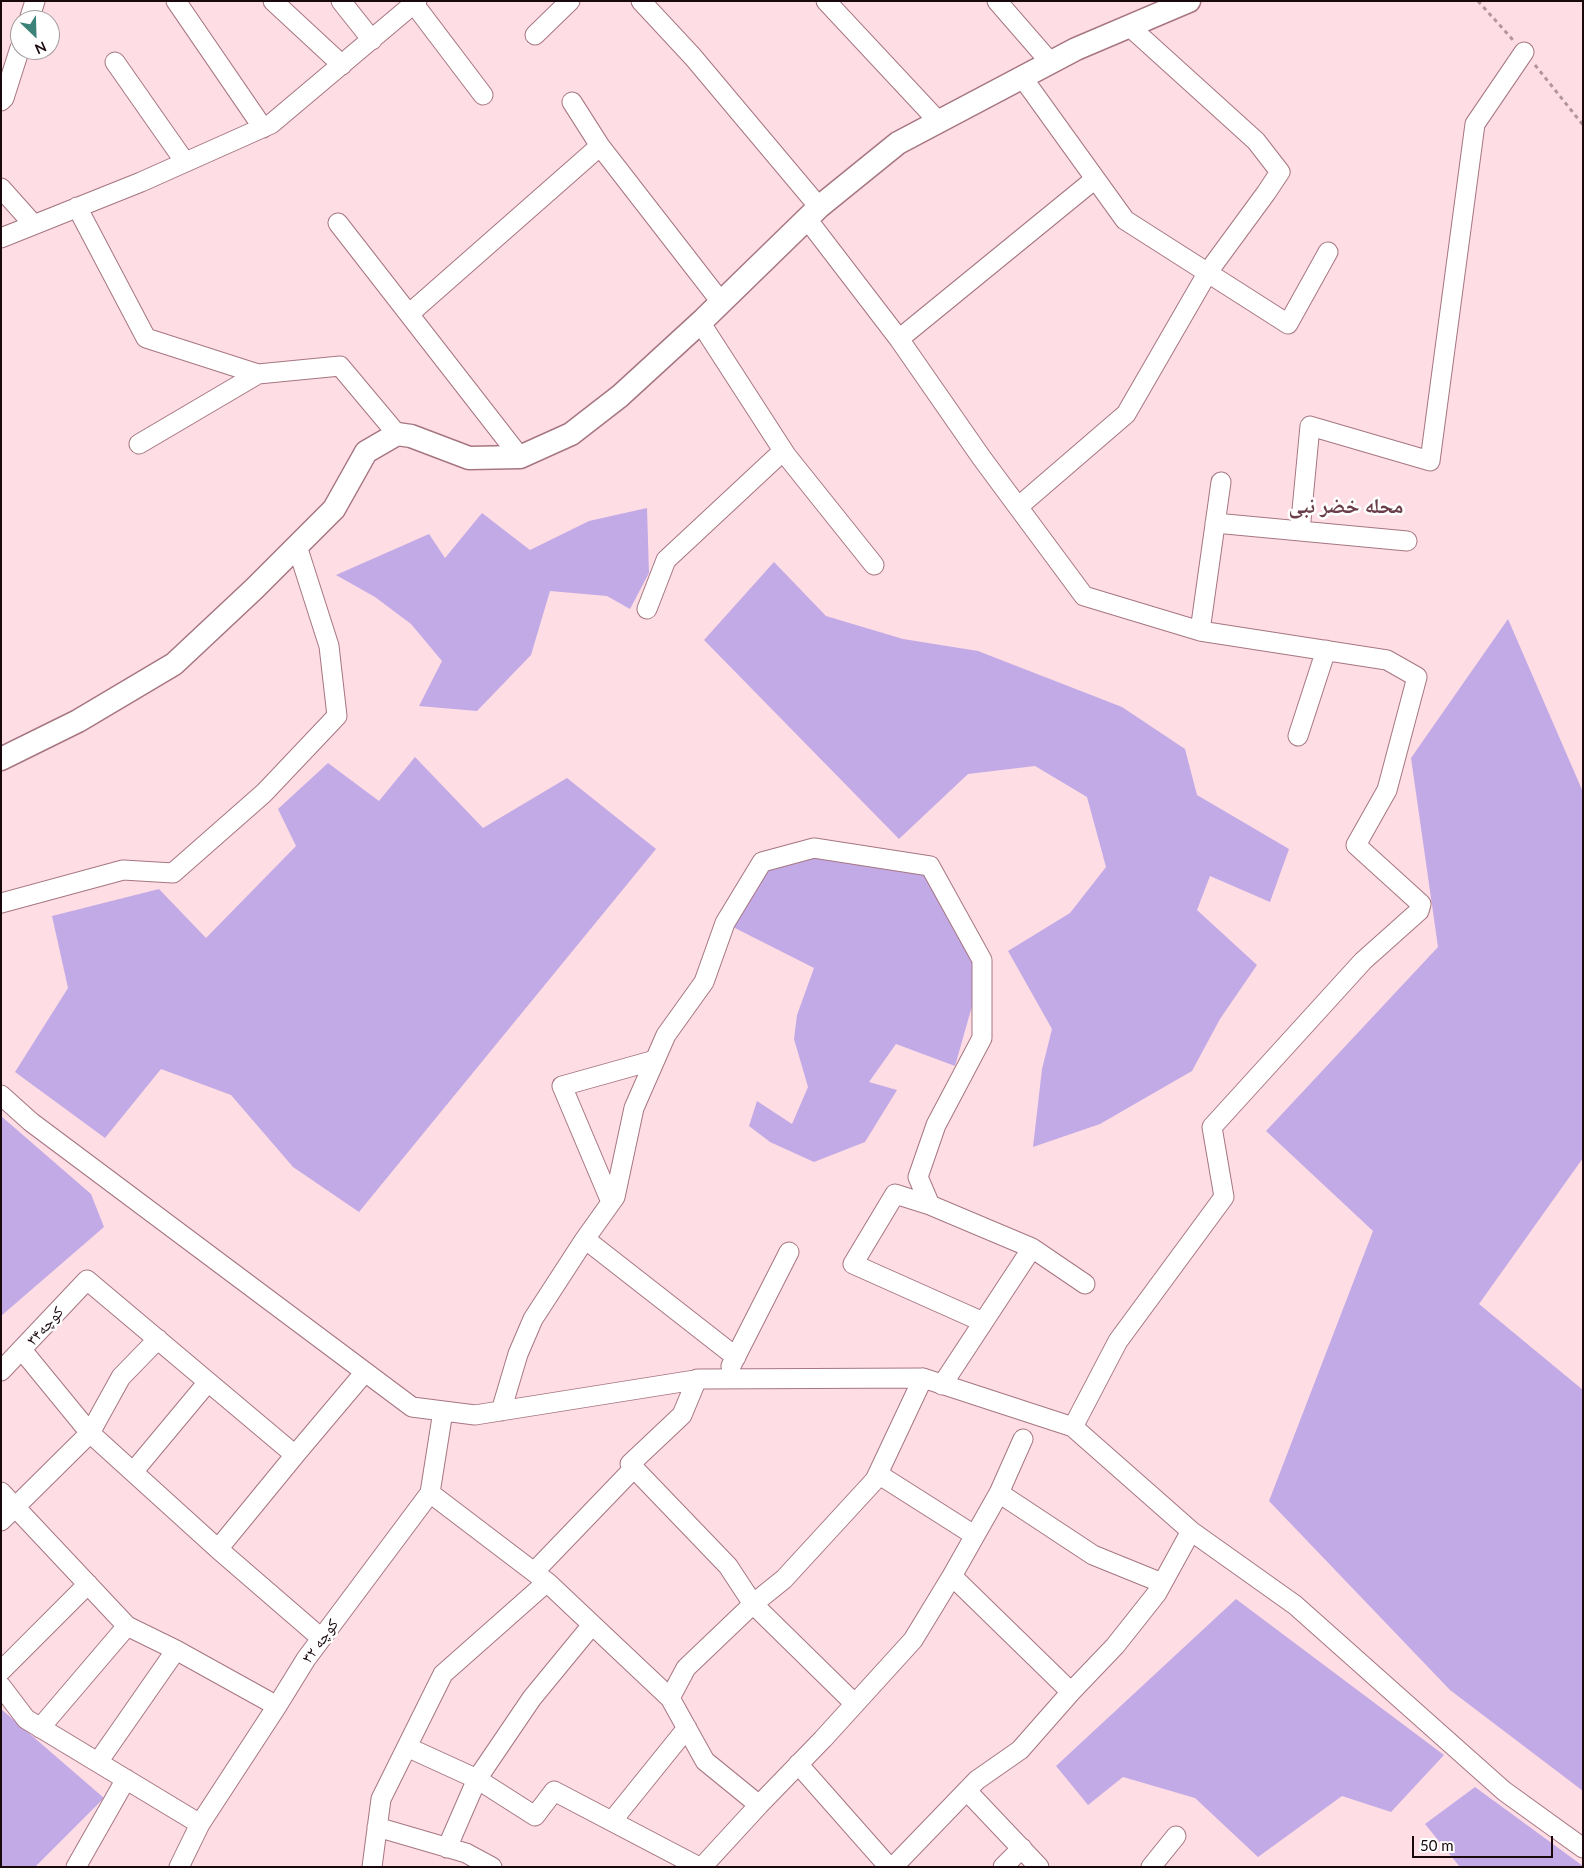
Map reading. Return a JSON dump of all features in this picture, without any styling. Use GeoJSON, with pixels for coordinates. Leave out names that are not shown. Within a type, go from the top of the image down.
{"type":"FeatureCollection","features":[{"type":"Feature","properties":{"kind":"street"},"geometry":{"type":"LineString","coordinates":[[176,1],[263,128]]}},
{"type":"Feature","properties":{"kind":"street"},"geometry":{"type":"LineString","coordinates":[[273,1],[342,65]]}},
{"type":"Feature","properties":{"kind":"street"},"geometry":{"type":"LineString","coordinates":[[341,1],[372,40]]}},
{"type":"Feature","properties":{"kind":"street"},"geometry":{"type":"LineString","coordinates":[[535,34],[570,1]]}},
{"type":"Feature","properties":{"kind":"street"},"geometry":{"type":"LineString","coordinates":[[641,1],[693,57],[813,213],[981,457],[1084,596],[1200,630],[1387,660],[1418,677],[1388,790],[1356,845],[1421,904],[1419,910],[1363,961],[1212,1127],[1224,1197],[1118,1342],[1073,1427]]}},
{"type":"Feature","properties":{"kind":"street"},"geometry":{"type":"LineString","coordinates":[[826,1],[939,122]]}},
{"type":"Feature","properties":{"kind":"street"},"geometry":{"type":"LineString","coordinates":[[998,1],[1050,62]]}},
{"type":"Feature","properties":{"kind":"street"},"geometry":{"type":"LineString","coordinates":[[1,238],[77,208],[271,124],[416,2],[483,95]]}},
{"type":"Feature","properties":{"kind":"street"},"geometry":{"type":"LineString","coordinates":[[1,759],[78,721],[174,664],[254,589],[334,509],[366,452],[397,434],[411,436],[469,458],[520,457],[571,434],[620,396],[813,213],[898,143],[1076,49],[1180,3]]}},
{"type":"Feature","properties":{"kind":"street"},"geometry":{"type":"LineString","coordinates":[[1018,508],[1126,414],[1208,272],[1280,172],[1256,141],[1129,26]]}},
{"type":"Feature","properties":{"kind":"street"},"geometry":{"type":"LineString","coordinates":[[1300,531],[1310,426],[1430,461],[1475,124],[1524,52]]}},
{"type":"Feature","properties":{"kind":"street"},"geometry":{"type":"LineString","coordinates":[[1,101],[4,98],[16,60]]}},
{"type":"Feature","properties":{"kind":"street"},"geometry":{"type":"LineString","coordinates":[[115,62],[185,162]]}},
{"type":"Feature","properties":{"kind":"street"},"geometry":{"type":"LineString","coordinates":[[1022,77],[1125,220],[1288,324],[1328,252]]}},
{"type":"Feature","properties":{"kind":"street"},"geometry":{"type":"LineString","coordinates":[[572,102],[600,146],[721,302]]}},
{"type":"Feature","properties":{"kind":"street"},"geometry":{"type":"LineString","coordinates":[[409,314],[600,146]]}},
{"type":"Feature","properties":{"kind":"street"},"geometry":{"type":"LineString","coordinates":[[899,339],[1095,179]]}},
{"type":"Feature","properties":{"kind":"street"},"geometry":{"type":"LineString","coordinates":[[1,188],[34,225]]}},
{"type":"Feature","properties":{"kind":"street"},"geometry":{"type":"LineString","coordinates":[[77,208],[146,338],[258,374],[340,366],[397,434]]}},
{"type":"Feature","properties":{"kind":"street"},"geometry":{"type":"LineString","coordinates":[[338,223],[520,457]]}},
{"type":"Feature","properties":{"kind":"street"},"geometry":{"type":"LineString","coordinates":[[700,322],[783,450],[874,565]]}},
{"type":"Feature","properties":{"kind":"street"},"geometry":{"type":"LineString","coordinates":[[139,444],[258,374]]}},
{"type":"Feature","properties":{"kind":"street"},"geometry":{"type":"LineString","coordinates":[[647,609],[666,560],[783,450]]}},
{"type":"Feature","properties":{"kind":"street"},"geometry":{"type":"LineString","coordinates":[[1200,630],[1222,482]]}},
{"type":"Feature","properties":{"kind":"street"},"geometry":{"type":"LineString","coordinates":[[1215,523],[1407,541]]}},
{"type":"Feature","properties":{"kind":"street"},"geometry":{"type":"LineString","coordinates":[[1,903],[123,870],[173,873],[264,793],[336,716],[329,646],[297,546]]}},
{"type":"Feature","properties":{"kind":"street"},"geometry":{"type":"LineString","coordinates":[[1298,736],[1326,650]]}},
{"type":"Feature","properties":{"kind":"street"},"geometry":{"type":"LineString","coordinates":[[501,1411],[518,1354],[533,1319],[584,1239],[615,1197],[634,1108],[666,1035],[704,982],[724,923],[762,862],[814,848],[930,866],[982,960],[982,1038],[936,1125],[918,1177],[930,1205]]}},
{"type":"Feature","properties":{"kind":"street"},"geometry":{"type":"LineString","coordinates":[[611,1202],[562,1086],[655,1060]]}},
{"type":"Feature","properties":{"kind":"street"},"geometry":{"type":"LineString","coordinates":[[1,1095],[31,1122],[412,1407],[475,1415],[697,1379],[924,1378],[1073,1427],[1191,1531],[1295,1604],[1504,1791],[1583,1848]]}},
{"type":"Feature","properties":{"kind":"street"},"geometry":{"type":"LineString","coordinates":[[983,1322],[853,1264],[895,1194],[930,1205],[1032,1248],[1085,1284]]}},
{"type":"Feature","properties":{"kind":"street"},"geometry":{"type":"LineString","coordinates":[[584,1239],[736,1357]]}},
{"type":"Feature","properties":{"kind":"street"},"geometry":{"type":"LineString","coordinates":[[942,1385],[1032,1248]]}},
{"type":"Feature","properties":{"kind":"street"},"geometry":{"type":"LineString","coordinates":[[725,1379],[789,1252]]}},
{"type":"Feature","properties":{"kind":"street","name":"کوچه۳۴"},"geometry":{"type":"LineString","coordinates":[[1,1371],[87,1280],[158,1339]]}},
{"type":"Feature","properties":{"kind":"street"},"geometry":{"type":"LineString","coordinates":[[1,1521],[90,1433],[121,1377],[158,1339],[295,1455]]}},
{"type":"Feature","properties":{"kind":"street"},"geometry":{"type":"LineString","coordinates":[[22,1350],[90,1433],[218,1549],[321,1638]]}},
{"type":"Feature","properties":{"kind":"street"},"geometry":{"type":"LineString","coordinates":[[218,1549],[365,1372]]}},
{"type":"Feature","properties":{"kind":"street"},"geometry":{"type":"LineString","coordinates":[[670,1698],[686,1668],[753,1604],[784,1579],[875,1480],[924,1378]]}},
{"type":"Feature","properties":{"kind":"street"},"geometry":{"type":"LineString","coordinates":[[697,1379],[682,1415],[630,1464],[728,1566],[753,1604],[855,1704]]}},
{"type":"Feature","properties":{"kind":"street"},"geometry":{"type":"LineString","coordinates":[[133,1472],[208,1382]]}},
{"type":"Feature","properties":{"kind":"street","name":"کوچه ۳۲"},"geometry":{"type":"LineString","coordinates":[[179,1867],[200,1824],[306,1659],[430,1493],[443,1411]]}},
{"type":"Feature","properties":{"kind":"street"},"geometry":{"type":"LineString","coordinates":[[407,1747],[477,1779],[535,1816],[554,1791],[700,1867],[913,1640],[999,1493],[1023,1439]]}},
{"type":"Feature","properties":{"kind":"street"},"geometry":{"type":"LineString","coordinates":[[372,1867],[381,1799],[443,1674],[540,1577],[634,1468]]}},
{"type":"Feature","properties":{"kind":"street"},"geometry":{"type":"LineString","coordinates":[[878,1474],[974,1535]]}},
{"type":"Feature","properties":{"kind":"street"},"geometry":{"type":"LineString","coordinates":[[1,1492],[127,1626],[176,1650],[277,1706]]}},
{"type":"Feature","properties":{"kind":"street"},"geometry":{"type":"LineString","coordinates":[[430,1493],[540,1577],[670,1698],[705,1761],[759,1805]]}},
{"type":"Feature","properties":{"kind":"street"},"geometry":{"type":"LineString","coordinates":[[999,1493],[1093,1555],[1162,1583]]}},
{"type":"Feature","properties":{"kind":"street"},"geometry":{"type":"LineString","coordinates":[[892,1867],[977,1780],[1020,1750],[1115,1646],[1157,1593],[1191,1531]]}},
{"type":"Feature","properties":{"kind":"street"},"geometry":{"type":"LineString","coordinates":[[952,1576],[1071,1692]]}},
{"type":"Feature","properties":{"kind":"street"},"geometry":{"type":"LineString","coordinates":[[1,1671],[88,1584]]}},
{"type":"Feature","properties":{"kind":"street"},"geometry":{"type":"LineString","coordinates":[[447,1848],[477,1779],[532,1698],[592,1625]]}},
{"type":"Feature","properties":{"kind":"street"},"geometry":{"type":"LineString","coordinates":[[40,1728],[127,1626]]}},
{"type":"Feature","properties":{"kind":"street"},"geometry":{"type":"LineString","coordinates":[[98,1762],[176,1650]]}},
{"type":"Feature","properties":{"kind":"street"},"geometry":{"type":"LineString","coordinates":[[1,1686],[26,1719],[200,1824]]}},
{"type":"Feature","properties":{"kind":"street"},"geometry":{"type":"LineString","coordinates":[[612,1821],[687,1728]]}},
{"type":"Feature","properties":{"kind":"street"},"geometry":{"type":"LineString","coordinates":[[798,1764],[889,1867]]}},
{"type":"Feature","properties":{"kind":"street"},"geometry":{"type":"LineString","coordinates":[[76,1867],[126,1779]]}},
{"type":"Feature","properties":{"kind":"street"},"geometry":{"type":"LineString","coordinates":[[967,1790],[1039,1867]]}},
{"type":"Feature","properties":{"kind":"street"},"geometry":{"type":"LineString","coordinates":[[377,1828],[466,1853],[492,1867]]}},
{"type":"Feature","properties":{"kind":"street"},"geometry":{"type":"LineString","coordinates":[[1151,1867],[1176,1836]]}},
{"type":"Feature","properties":{"kind":"street"},"geometry":{"type":"LineString","coordinates":[[1003,1867],[1022,1848]]}},
{"type":"Feature","properties":{"kind":"shaded area"},"geometry":{"type":"Polygon","coordinates":[[[647,508],[649,573],[630,609],[607,596],[550,591],[531,655],[477,711],[419,706],[442,661],[411,624],[375,597],[336,575],[429,534],[445,558],[482,513],[530,550],[589,521],[647,508]]]}},
{"type":"Feature","properties":{"kind":"shaded area"},"geometry":{"type":"Polygon","coordinates":[[[774,562],[826,616],[903,639],[978,651],[1122,707],[1185,749],[1197,795],[1289,849],[1270,902],[1210,876],[1197,910],[1257,965],[1220,1019],[1192,1071],[1100,1124],[1033,1147],[1042,1069],[1052,1029],[1008,951],[1070,913],[1106,867],[1087,797],[1035,766],[968,774],[899,839],[704,640],[774,562]]]}},
{"type":"Feature","properties":{"kind":"shaded area"},"geometry":{"type":"Polygon","coordinates":[[[1508,619],[1583,792],[1583,1158],[1479,1304],[1583,1390],[1583,1791],[1450,1690],[1269,1501],[1373,1231],[1266,1131],[1438,947],[1411,758],[1508,619]]]}},
{"type":"Feature","properties":{"kind":"shaded area"},"geometry":{"type":"Polygon","coordinates":[[[415,757],[483,828],[567,778],[656,849],[359,1212],[293,1167],[231,1095],[161,1069],[105,1138],[15,1072],[68,988],[52,916],[159,889],[206,938],[296,846],[278,809],[328,763],[379,801],[415,757]]]}},
{"type":"Feature","properties":{"kind":"shaded area"},"geometry":{"type":"Polygon","coordinates":[[[814,848],[930,866],[982,971],[955,1066],[896,1044],[869,1082],[897,1090],[865,1142],[814,1162],[770,1142],[749,1126],[757,1101],[792,1124],[808,1087],[794,1039],[797,1015],[814,968],[725,923],[762,862],[814,848]]]}},
{"type":"Feature","properties":{"kind":"shaded area"},"geometry":{"type":"Polygon","coordinates":[[[1,1116],[91,1194],[104,1227],[1,1316],[1,1116]]]}},
{"type":"Feature","properties":{"kind":"shaded area"},"geometry":{"type":"Polygon","coordinates":[[[1236,1599],[1444,1755],[1391,1812],[1342,1796],[1258,1857],[1195,1798],[1123,1777],[1088,1805],[1056,1766],[1236,1599]]]}},
{"type":"Feature","properties":{"kind":"shaded area"},"geometry":{"type":"Polygon","coordinates":[[[1,1709],[104,1798],[35,1867],[1,1867],[1,1709]]]}},
{"type":"Feature","properties":{"kind":"shaded area"},"geometry":{"type":"Polygon","coordinates":[[[1475,1787],[1583,1867],[1460,1867],[1425,1824],[1475,1787]]]}},
{"type":"Feature","properties":{"kind":"district","name":"محله خضر نبی"},"geometry":{"type":"Point","coordinates":[1346,506]}}]}
